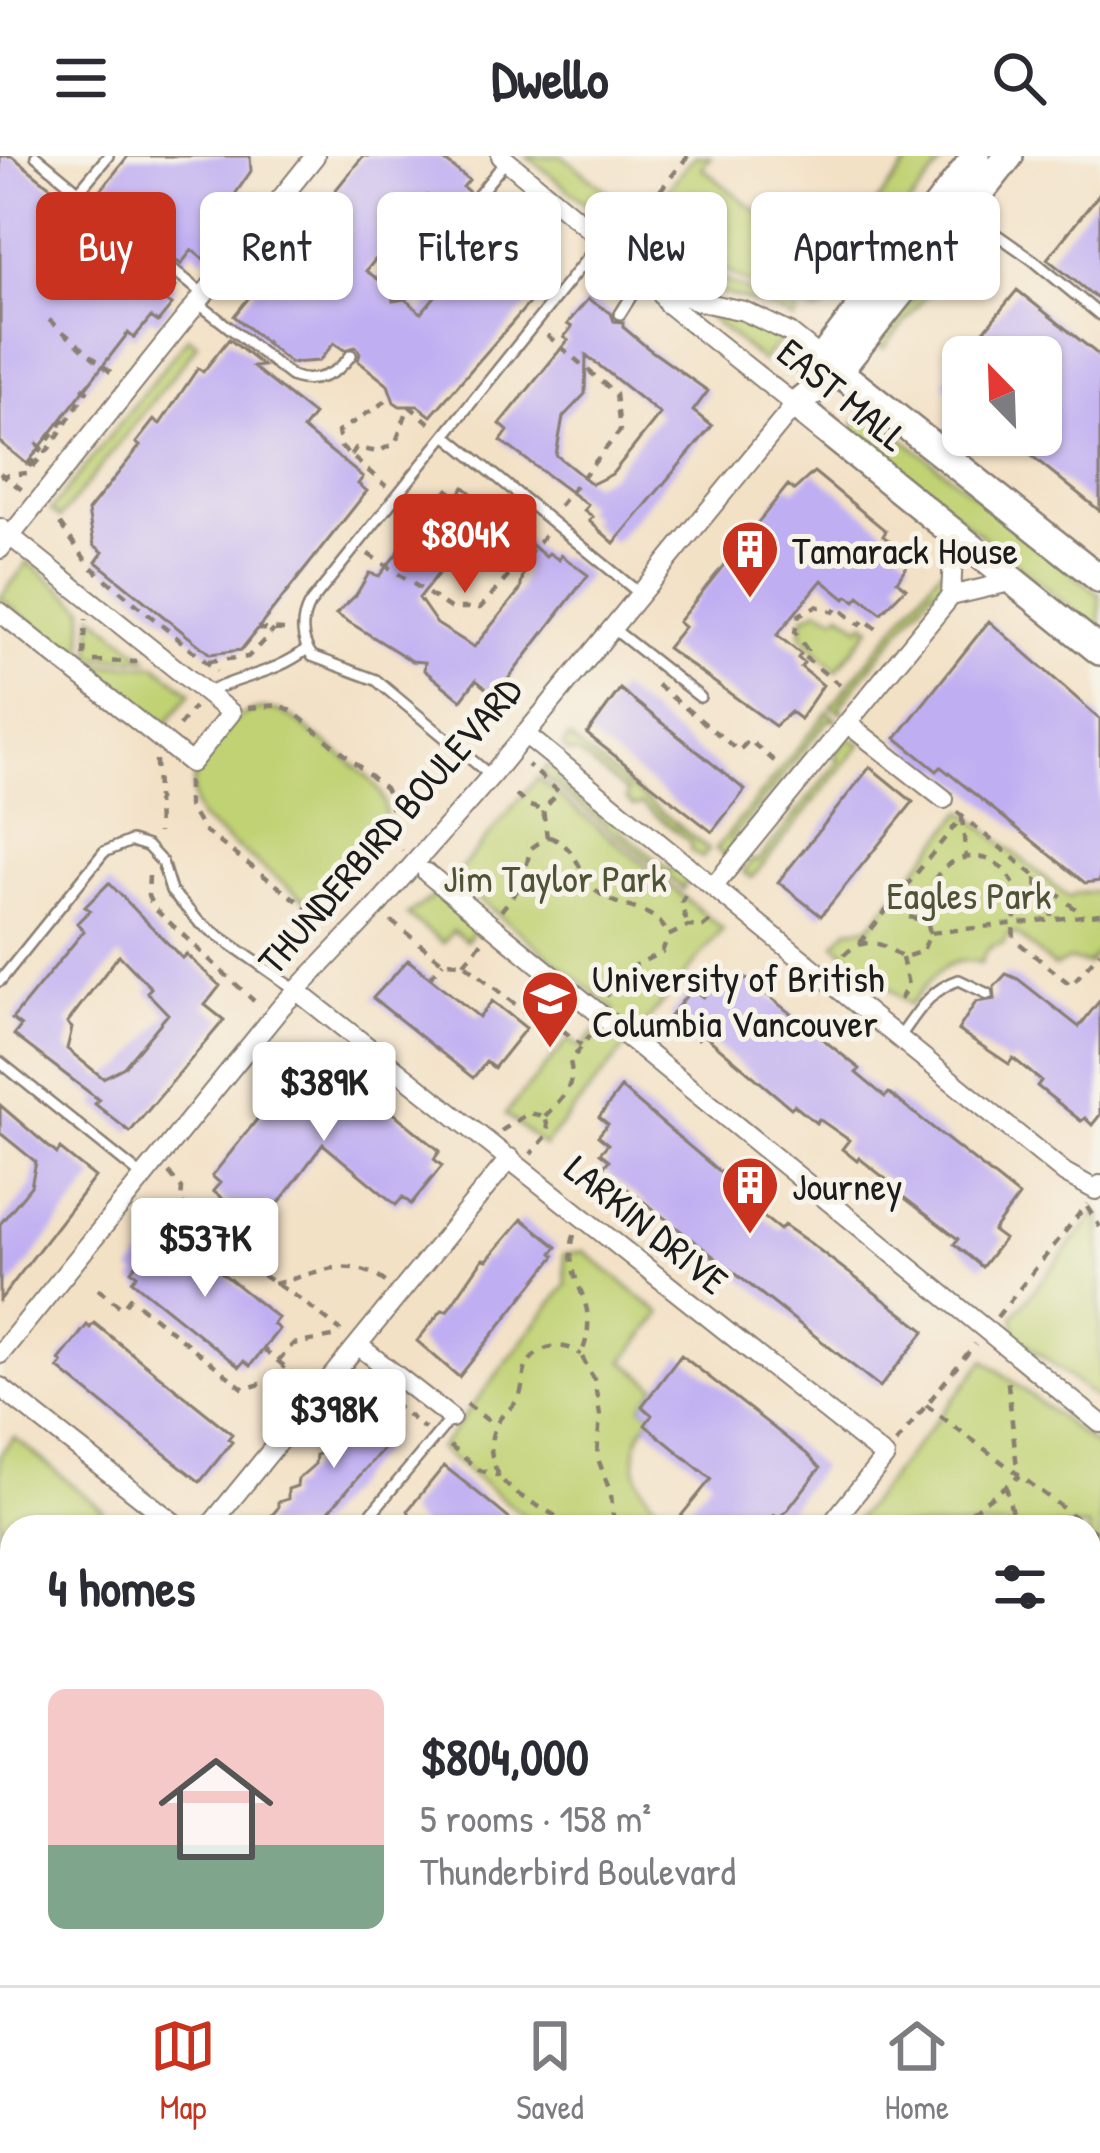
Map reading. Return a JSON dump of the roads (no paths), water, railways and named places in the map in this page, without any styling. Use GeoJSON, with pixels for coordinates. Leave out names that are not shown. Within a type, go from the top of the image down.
{"type":"FeatureCollection","features":[{"type":"Feature","properties":{"kind":"street"},"geometry":{"type":"LineString","coordinates":[[286,192],[315,156]]}},
{"type":"Feature","properties":{"kind":"street","name":"THUNDERBIRD BOULEVARD"},"geometry":{"type":"LineString","coordinates":[[830,363],[976,156]]}},
{"type":"Feature","properties":{"kind":"street","name":"THUNDERBIRD BOULEVARD"},"geometry":{"type":"LineString","coordinates":[[981,192],[1009,156]]}},
{"type":"Feature","properties":{"kind":"street","name":"EAST MALL"},"geometry":{"type":"LineString","coordinates":[[504,158],[585,227]]}},
{"type":"Feature","properties":{"kind":"street"},"geometry":{"type":"LineString","coordinates":[[0,612],[191,764],[231,713],[4,538],[200,300]]}},
{"type":"Feature","properties":{"kind":"street","name":"EAST MALL"},"geometry":{"type":"LineString","coordinates":[[665,300],[1100,651]]}},
{"type":"Feature","properties":{"kind":"street","name":"EAST MALL"},"geometry":{"type":"LineString","coordinates":[[695,300],[758,317],[790,333],[1100,579]]}},
{"type":"Feature","properties":{"kind":"street","name":"THUNDERBIRD BOULEVARD"},"geometry":{"type":"LineString","coordinates":[[0,1354],[296,990],[491,776],[886,300]]}},
{"type":"Feature","properties":{"kind":"street"},"geometry":{"type":"LineString","coordinates":[[713,887],[951,596],[954,534]]}},
{"type":"Feature","properties":{"kind":"street"},"geometry":{"type":"LineString","coordinates":[[951,596],[1014,581]]}},
{"type":"Feature","properties":{"kind":"street"},"geometry":{"type":"LineString","coordinates":[[848,724],[944,800]]}},
{"type":"Feature","properties":{"kind":"street"},"geometry":{"type":"LineString","coordinates":[[525,734],[1065,1173],[1096,1190],[1100,1185]]}},
{"type":"Feature","properties":{"kind":"street"},"geometry":{"type":"LineString","coordinates":[[427,873],[1100,1423]]}},
{"type":"Feature","properties":{"kind":"street","name":"LARKIN DRIVE"},"geometry":{"type":"LineString","coordinates":[[296,990],[519,1158],[586,1218],[885,1457],[839,1515]]}},
{"type":"Feature","properties":{"kind":"street"},"geometry":{"type":"LineString","coordinates":[[219,1515],[519,1158]]}},
{"type":"Feature","properties":{"kind":"street"},"geometry":{"type":"LineString","coordinates":[[359,1346],[451,1418]]}},
{"type":"Feature","properties":{"kind":"street"},"geometry":{"type":"LineString","coordinates":[[0,1387],[164,1515]]}},
{"type":"Feature","properties":{"kind":"lane"},"geometry":{"type":"LineString","coordinates":[[35,156],[200,298]]}},
{"type":"Feature","properties":{"kind":"lane"},"geometry":{"type":"LineString","coordinates":[[79,191],[108,156]]}},
{"type":"Feature","properties":{"kind":"lane"},"geometry":{"type":"LineString","coordinates":[[477,192],[504,158]]}},
{"type":"Feature","properties":{"kind":"lane"},"geometry":{"type":"LineString","coordinates":[[1000,238],[1100,315]]}},
{"type":"Feature","properties":{"kind":"lane"},"geometry":{"type":"LineString","coordinates":[[491,776],[376,680],[321,662],[297,630],[309,605],[585,261]]}},
{"type":"Feature","properties":{"kind":"lane"},"geometry":{"type":"LineString","coordinates":[[202,300],[291,376],[306,382],[325,376],[351,355]]}},
{"type":"Feature","properties":{"kind":"lane"},"geometry":{"type":"LineString","coordinates":[[620,314],[632,300]]}},
{"type":"Feature","properties":{"kind":"lane"},"geometry":{"type":"LineString","coordinates":[[447,436],[639,593]]}},
{"type":"Feature","properties":{"kind":"lane"},"geometry":{"type":"LineString","coordinates":[[611,627],[700,697]]}},
{"type":"Feature","properties":{"kind":"lane"},"geometry":{"type":"LineString","coordinates":[[206,693],[286,666],[307,649]]}},
{"type":"Feature","properties":{"kind":"lane"},"geometry":{"type":"LineString","coordinates":[[0,981],[104,853],[131,841],[147,846],[162,862],[171,891],[199,922],[296,990]]}},
{"type":"Feature","properties":{"kind":"lane"},"geometry":{"type":"LineString","coordinates":[[898,1038],[930,994],[943,986],[959,980],[988,994]]}},
{"type":"Feature","properties":{"kind":"lane"},"geometry":{"type":"LineString","coordinates":[[0,1062],[143,1177]]}},
{"type":"Feature","properties":{"kind":"lane"},"geometry":{"type":"LineString","coordinates":[[370,1515],[451,1418]]}},
{"type":"Feature","properties":{"kind":"place","name":"Tamarack House"},"geometry":{"type":"Point","coordinates":[750,600]}},
{"type":"Feature","properties":{"kind":"place","name":"University of British Columbia Vancouver"},"geometry":{"type":"Point","coordinates":[550,1050]}},
{"type":"Feature","properties":{"kind":"place","name":"Journey"},"geometry":{"type":"Point","coordinates":[750,1236]}},
{"type":"Feature","properties":{"kind":"park label","name":"Jim Taylor Park"},"geometry":{"type":"Point","coordinates":[555,877]}},
{"type":"Feature","properties":{"kind":"park label","name":"Eagles Park"},"geometry":{"type":"Point","coordinates":[969,894]}}]}
